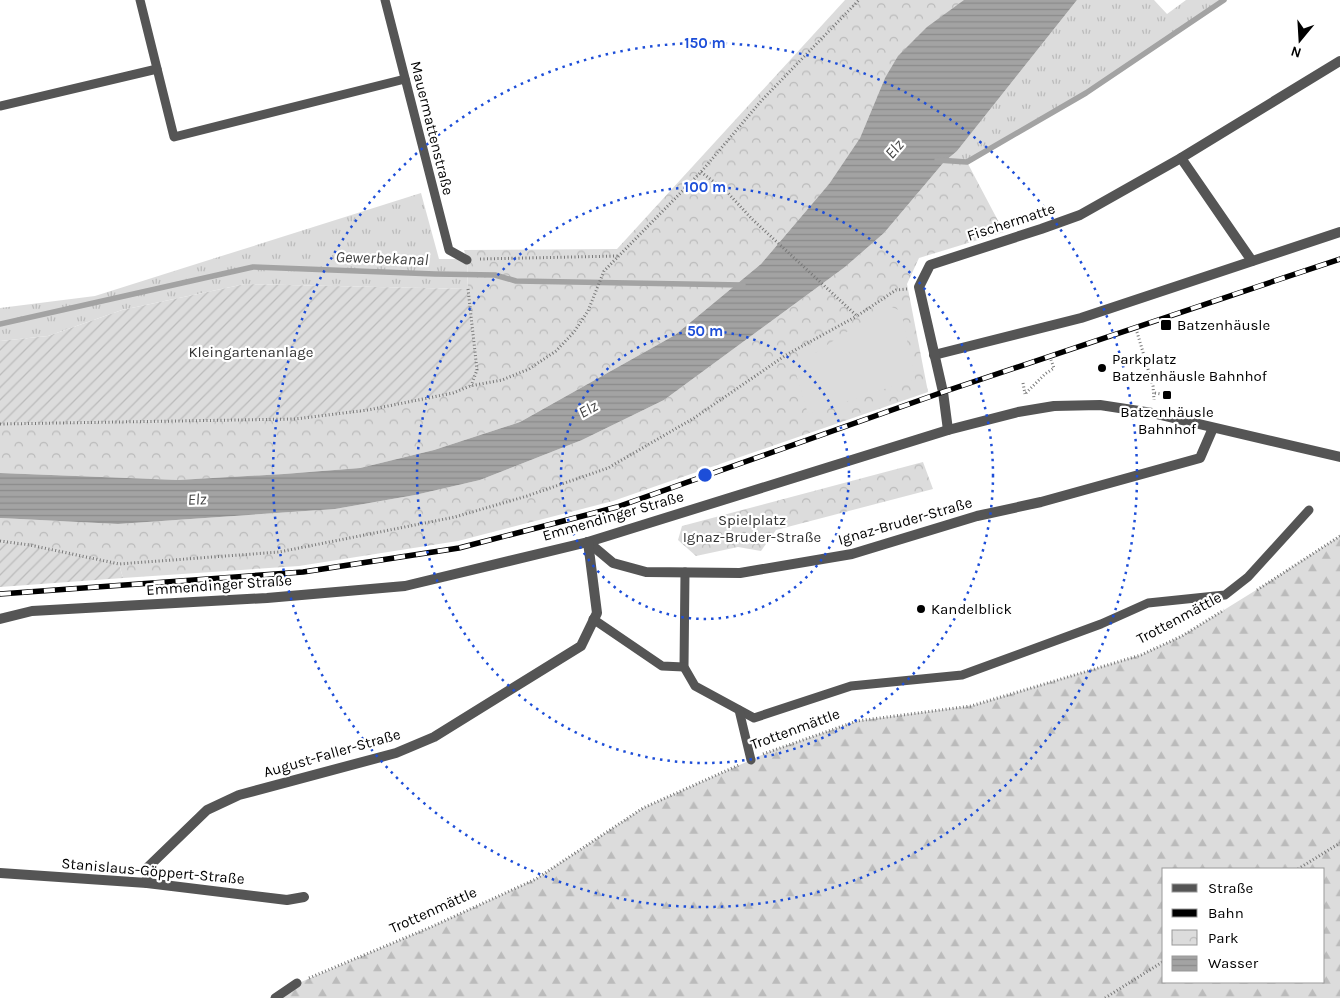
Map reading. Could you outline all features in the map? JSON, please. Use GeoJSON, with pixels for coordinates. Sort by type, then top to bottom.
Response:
{"type":"FeatureCollection","features":[{"type":"Feature","properties":{"kind":"street","name":"Fischermatte"},"geometry":{"type":"LineString","coordinates":[[919,288],[930,265],[1080,215],[1181,158],[1340,61]]}},
{"type":"Feature","properties":{"kind":"street"},"geometry":{"type":"LineString","coordinates":[[1181,158],[1252,261]]}},
{"type":"Feature","properties":{"kind":"street"},"geometry":{"type":"LineString","coordinates":[[934,355],[1081,318],[1340,232]]}},
{"type":"Feature","properties":{"kind":"street"},"geometry":{"type":"LineString","coordinates":[[919,288],[943,392],[948,430]]}},
{"type":"Feature","properties":{"kind":"street","name":"Emmendinger Straße"},"geometry":{"type":"LineString","coordinates":[[0,620],[32,611],[267,598],[405,586],[588,542],[948,430],[1027,410],[1072,404],[1100,405],[1152,412],[1340,457]]}},
{"type":"Feature","properties":{"kind":"street","name":"Ignaz-Bruder-Straße"},"geometry":{"type":"LineString","coordinates":[[588,542],[613,563],[646,572],[740,573],[852,554],[978,516],[1041,502],[1200,458],[1213,428]]}},
{"type":"Feature","properties":{"kind":"street","name":"August-Faller-Straße"},"geometry":{"type":"LineString","coordinates":[[147,883],[148,867],[207,810],[239,795],[396,753],[434,737],[581,646],[597,613],[588,542]]}},
{"type":"Feature","properties":{"kind":"street","name":"Stanislaus-Göppert-Straße"},"geometry":{"type":"LineString","coordinates":[[0,873],[147,883],[287,900],[304,898]]}},
{"type":"Feature","properties":{"kind":"lane"},"geometry":{"type":"LineString","coordinates":[[140,0],[174,137],[405,79]]}},
{"type":"Feature","properties":{"kind":"lane","name":"Mauermattenstraße"},"geometry":{"type":"LineString","coordinates":[[385,0],[449,250],[464,258]]}},
{"type":"Feature","properties":{"kind":"lane"},"geometry":{"type":"LineString","coordinates":[[0,106],[157,69]]}},
{"type":"Feature","properties":{"kind":"lane"},"geometry":{"type":"LineString","coordinates":[[685,572],[684,667],[695,686],[754,718],[851,686],[962,675],[1101,624],[1148,603],[1225,596],[1248,577],[1309,510]]}},
{"type":"Feature","properties":{"kind":"lane"},"geometry":{"type":"LineString","coordinates":[[593,619],[662,666],[684,667]]}},
{"type":"Feature","properties":{"kind":"lane"},"geometry":{"type":"LineString","coordinates":[[739,710],[751,760]]}},
{"type":"Feature","properties":{"kind":"lane"},"geometry":{"type":"LineString","coordinates":[[275,998],[298,983]]}},
{"type":"Feature","properties":{"kind":"path"},"geometry":{"type":"LineString","coordinates":[[0,424],[295,419],[368,410],[453,393],[470,386],[502,380],[529,369],[556,352],[574,332],[596,292],[604,271],[701,172],[762,100],[859,0]]}},
{"type":"Feature","properties":{"kind":"path"},"geometry":{"type":"LineString","coordinates":[[701,172],[727,192],[752,219],[857,316]]}},
{"type":"Feature","properties":{"kind":"path"},"geometry":{"type":"LineString","coordinates":[[464,258],[618,256]]}},
{"type":"Feature","properties":{"kind":"path"},"geometry":{"type":"LineString","coordinates":[[0,541],[30,545],[119,564],[279,552],[455,517],[527,496],[608,468],[694,418],[786,355],[857,316],[896,290],[919,288]]}},
{"type":"Feature","properties":{"kind":"path"},"geometry":{"type":"LineString","coordinates":[[468,289],[476,370],[470,386]]}},
{"type":"Feature","properties":{"kind":"path"},"geometry":{"type":"LineString","coordinates":[[1136,332],[1154,386]]}},
{"type":"Feature","properties":{"kind":"path"},"geometry":{"type":"LineString","coordinates":[[1144,358],[1150,357]]}},
{"type":"Feature","properties":{"kind":"path"},"geometry":{"type":"LineString","coordinates":[[1026,394],[1045,374],[1054,368],[1051,360]]}},
{"type":"Feature","properties":{"kind":"path"},"geometry":{"type":"LineString","coordinates":[[1155,393],[1167,395]]}},
{"type":"Feature","properties":{"kind":"path"},"geometry":{"type":"LineString","coordinates":[[1253,592],[1340,536]]}},
{"type":"Feature","properties":{"kind":"path","name":"Trottenmättle"},"geometry":{"type":"LineString","coordinates":[[298,983],[431,927],[536,879],[643,808],[771,751],[857,721],[971,706],[1141,655],[1182,636],[1229,607]]}},
{"type":"Feature","properties":{"kind":"path"},"geometry":{"type":"LineString","coordinates":[[1300,868],[1340,843]]}},
{"type":"Feature","properties":{"kind":"path"},"geometry":{"type":"LineString","coordinates":[[1105,998],[1162,962]]}},
{"type":"Feature","properties":{"kind":"green space"},"geometry":{"type":"Polygon","coordinates":[[[845,0],[968,0],[885,78],[860,138],[829,184],[761,264],[675,335],[520,422],[434,450],[360,468],[178,480],[0,473],[0,424],[295,419],[368,410],[453,393],[470,386],[477,370],[468,289],[467,260],[464,250],[617,249],[845,0]]]}},
{"type":"Feature","properties":{"kind":"green space"},"geometry":{"type":"Polygon","coordinates":[[[1077,0],[1154,0],[1167,14],[1186,0],[1224,0],[1086,93],[967,162],[944,162],[957,151],[1077,0]]]}},
{"type":"Feature","properties":{"kind":"green space"},"geometry":{"type":"Polygon","coordinates":[[[944,162],[967,162],[1004,232],[919,258],[907,284],[928,392],[613,501],[458,541],[299,566],[123,578],[119,564],[30,545],[0,541],[0,518],[118,524],[335,509],[415,495],[480,480],[582,440],[664,400],[845,267],[884,233],[944,162]]]}},
{"type":"Feature","properties":{"kind":"green space"},"geometry":{"type":"Polygon","coordinates":[[[421,193],[439,259],[458,259],[467,263],[468,289],[245,284],[122,310],[48,336],[0,341],[0,308],[95,296],[421,193]]]}},
{"type":"Feature","properties":{"kind":"green space","name":"Kleingartenanlage"},"geometry":{"type":"Polygon","coordinates":[[[245,284],[468,289],[477,370],[470,386],[453,393],[368,410],[295,419],[0,424],[0,341],[48,336],[122,310],[245,284]]]}},
{"type":"Feature","properties":{"kind":"green space"},"geometry":{"type":"Polygon","coordinates":[[[887,305],[901,311],[915,379],[808,414],[794,367],[887,305]]]}},
{"type":"Feature","properties":{"kind":"green space","name":"Spielplatz Ignaz-Bruder-Straße"},"geometry":{"type":"Polygon","coordinates":[[[923,462],[933,489],[776,530],[761,551],[738,547],[696,556],[678,540],[682,526],[923,462]]]}},
{"type":"Feature","properties":{"kind":"green space"},"geometry":{"type":"Polygon","coordinates":[[[1340,536],[1340,998],[275,998],[294,985],[431,927],[536,879],[643,808],[771,751],[857,721],[971,706],[1141,655],[1182,636],[1340,536]]]}},
{"type":"Feature","properties":{"kind":"green space"},"geometry":{"type":"Polygon","coordinates":[[[0,541],[30,545],[119,564],[123,578],[0,587],[0,541]]]}},
{"type":"Feature","properties":{"kind":"water","name":"Elz"},"geometry":{"type":"Polygon","coordinates":[[[964,0],[1077,0],[957,151],[944,162],[884,233],[845,267],[664,400],[582,440],[480,480],[415,495],[335,509],[118,524],[0,518],[0,473],[178,480],[360,468],[434,450],[520,422],[675,335],[761,264],[829,184],[860,138],[885,78],[898,56],[927,27],[964,0]]]}},
{"type":"Feature","properties":{"kind":"waterway"},"geometry":{"type":"LineString","coordinates":[[937,160],[967,162],[1086,93],[1224,0]]}},
{"type":"Feature","properties":{"kind":"waterway","name":"Gewerbekanal"},"geometry":{"type":"LineString","coordinates":[[0,324],[253,267],[495,275],[516,281],[743,285]]}},
{"type":"Feature","properties":{"kind":"railway"},"geometry":{"type":"LineString","coordinates":[[0,594],[303,572],[459,548],[617,507],[943,392],[1340,259]]}},
{"type":"Feature","properties":{"kind":"place","name":"Batzenhäusle"},"geometry":{"type":"Point","coordinates":[1166,325]}},
{"type":"Feature","properties":{"kind":"place","name":"Parkplatz Batzenhäusle Bahnhof"},"geometry":{"type":"Point","coordinates":[1102,368]}},
{"type":"Feature","properties":{"kind":"place","name":"Batzenhäusle Bahnhof"},"geometry":{"type":"Point","coordinates":[1167,395]}},
{"type":"Feature","properties":{"kind":"place","name":"Kandelblick"},"geometry":{"type":"Point","coordinates":[921,609]}}]}
